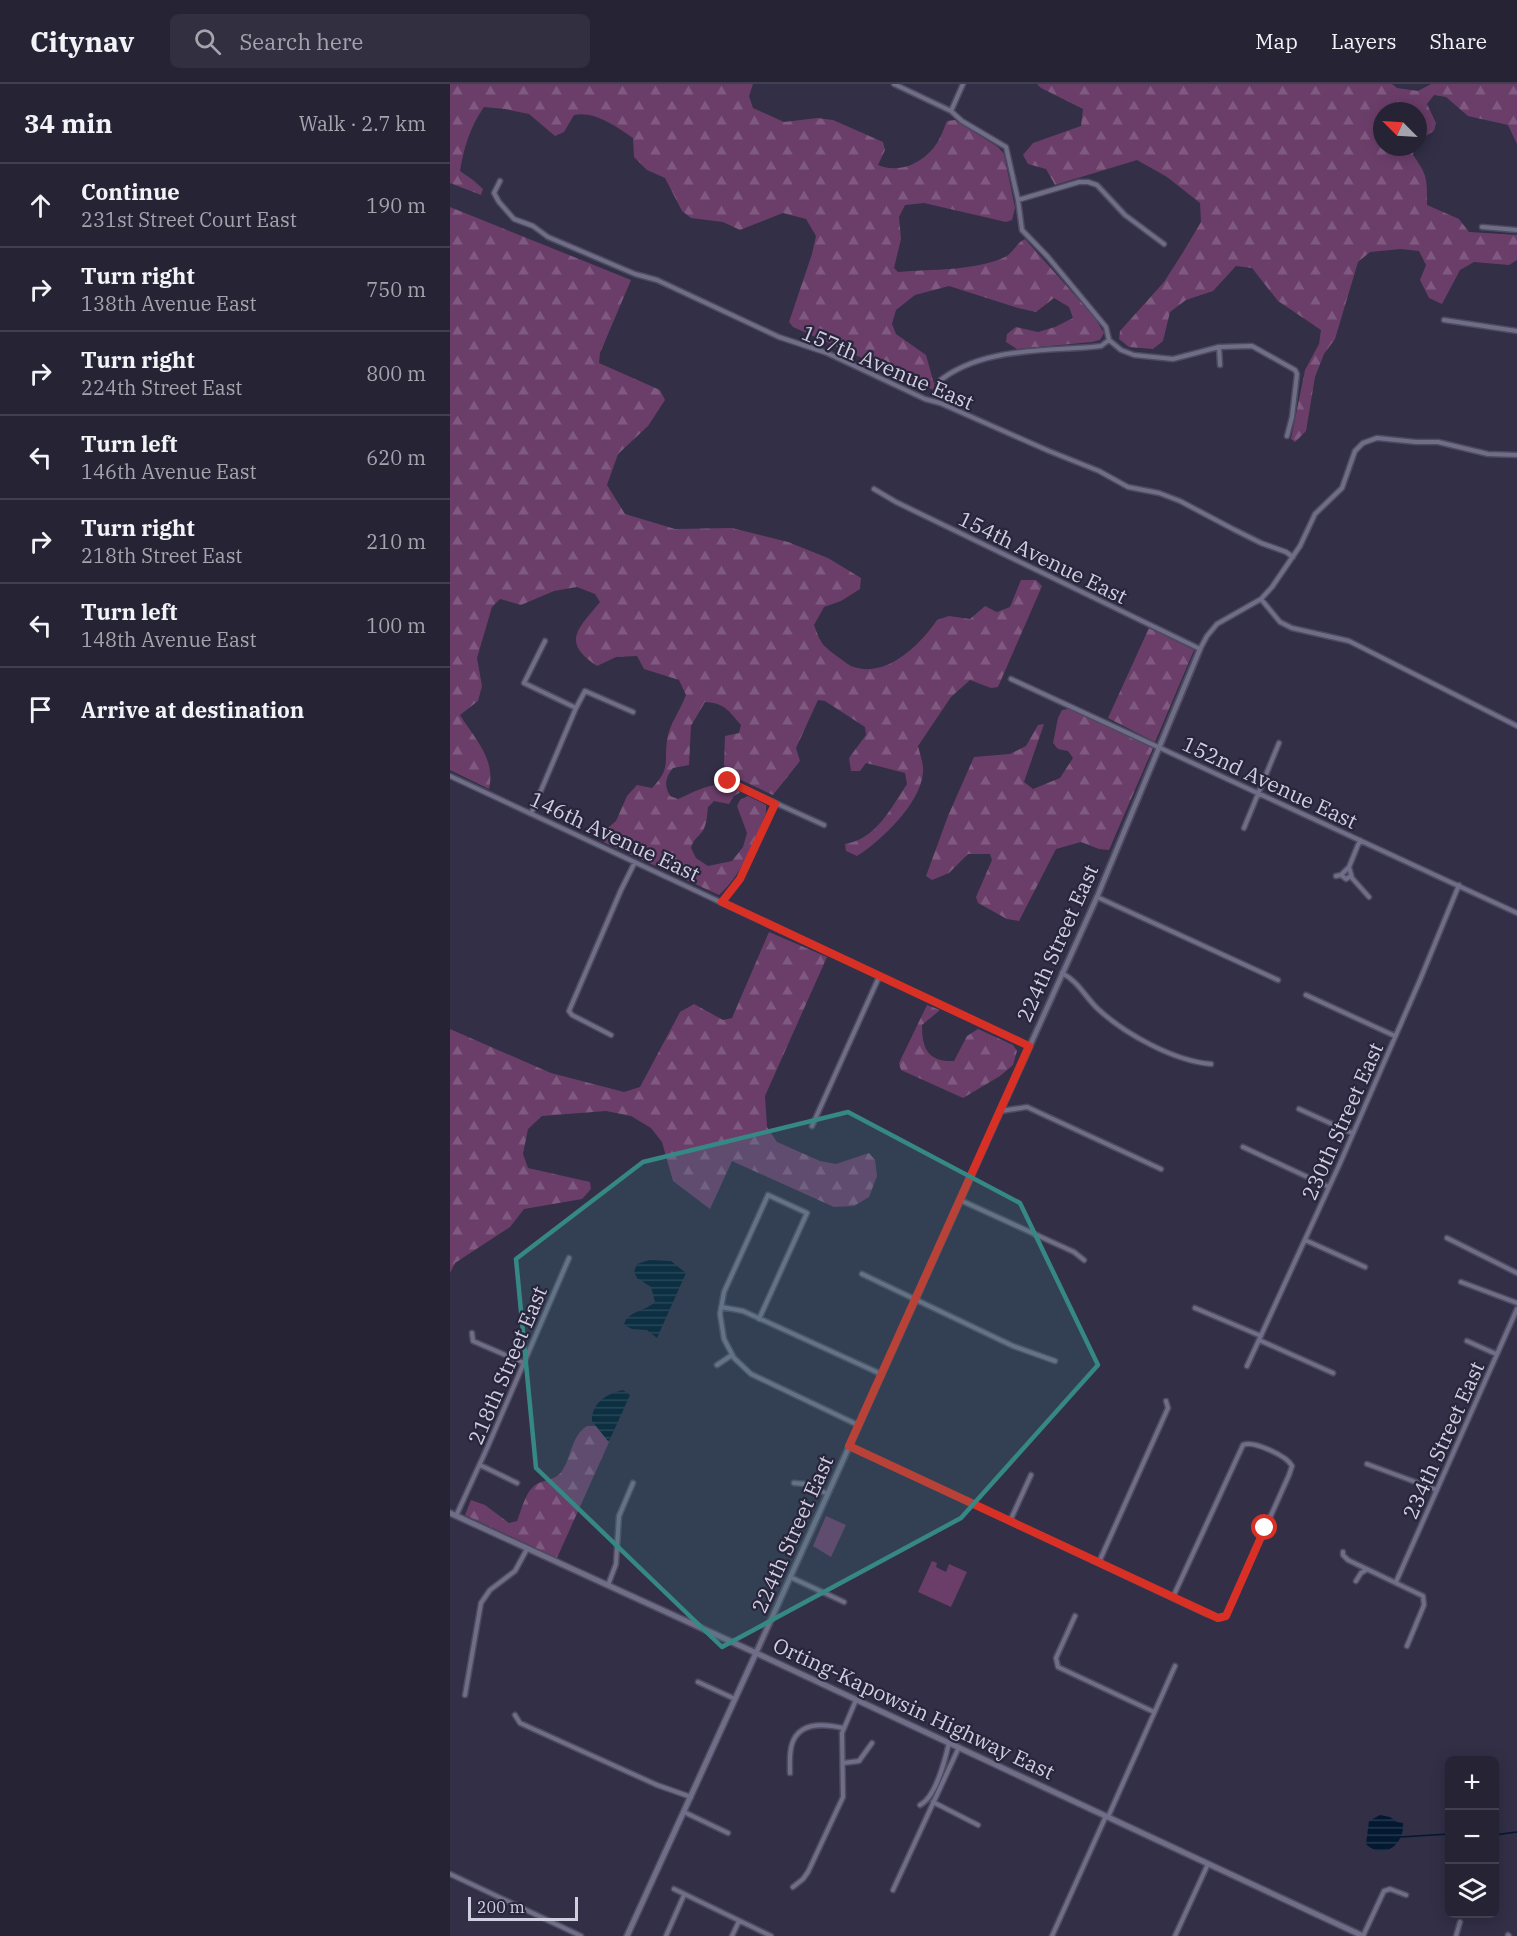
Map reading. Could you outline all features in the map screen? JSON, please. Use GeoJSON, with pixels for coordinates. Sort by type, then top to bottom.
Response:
{"type":"FeatureCollection","features":[{"type":"Feature","properties":{"kind":"main road","name":"Orting-Kapowsin Highway East"},"geometry":{"type":"LineString","coordinates":[[453,1515],[856,1699],[1363,1936]]}},
{"type":"Feature","properties":{"kind":"main road","name":"224th Street East"},"geometry":{"type":"LineString","coordinates":[[627,1936],[756,1653]]}},
{"type":"Feature","properties":{"kind":"street"},"geometry":{"type":"LineString","coordinates":[[894,84],[951,111],[955,116],[1006,147],[1024,233],[1048,257],[1106,327],[1109,340],[1121,350],[1134,355],[1173,359],[1219,347],[1241,345],[1255,347],[1297,372],[1292,417],[1287,436]]}},
{"type":"Feature","properties":{"kind":"street"},"geometry":{"type":"LineString","coordinates":[[951,111],[963,84]]}},
{"type":"Feature","properties":{"kind":"street","name":"157th Avenue East"},"geometry":{"type":"LineString","coordinates":[[500,181],[494,193],[499,202],[514,219],[533,226],[548,237],[635,274],[657,280],[790,342],[827,353],[925,399],[950,407],[1099,471],[1128,488],[1159,493],[1180,501],[1233,530],[1293,557]]}},
{"type":"Feature","properties":{"kind":"street"},"geometry":{"type":"LineString","coordinates":[[1018,200],[1079,182],[1088,182],[1100,188],[1125,215],[1164,244]]}},
{"type":"Feature","properties":{"kind":"street"},"geometry":{"type":"LineString","coordinates":[[1482,227],[1517,230]]}},
{"type":"Feature","properties":{"kind":"street"},"geometry":{"type":"LineString","coordinates":[[1444,320],[1517,331]]}},
{"type":"Feature","properties":{"kind":"street"},"geometry":{"type":"LineString","coordinates":[[938,382],[959,368],[978,360],[1008,354],[1101,346],[1109,340]]}},
{"type":"Feature","properties":{"kind":"street"},"geometry":{"type":"LineString","coordinates":[[1219,347],[1220,364]]}},
{"type":"Feature","properties":{"kind":"street"},"geometry":{"type":"LineString","coordinates":[[1200,649],[1217,624],[1261,599],[1272,587],[1293,557],[1315,514],[1342,488],[1355,451],[1367,440],[1377,438],[1408,442],[1444,442],[1488,454],[1517,455]]}},
{"type":"Feature","properties":{"kind":"street","name":"154th Avenue East"},"geometry":{"type":"LineString","coordinates":[[874,489],[896,502],[1200,649]]}},
{"type":"Feature","properties":{"kind":"street"},"geometry":{"type":"LineString","coordinates":[[1261,599],[1280,622],[1292,628],[1349,641],[1517,726]]}},
{"type":"Feature","properties":{"kind":"street"},"geometry":{"type":"LineString","coordinates":[[546,641],[524,684],[576,708]]}},
{"type":"Feature","properties":{"kind":"street","name":"224th Street East"},"geometry":{"type":"LineString","coordinates":[[756,1653],[1097,897],[1200,649]]}},
{"type":"Feature","properties":{"kind":"street","name":"152nd Avenue East"},"geometry":{"type":"LineString","coordinates":[[1011,679],[1517,913]]}},
{"type":"Feature","properties":{"kind":"street"},"geometry":{"type":"LineString","coordinates":[[531,814],[583,694],[587,691],[633,712]]}},
{"type":"Feature","properties":{"kind":"street"},"geometry":{"type":"LineString","coordinates":[[1244,828],[1279,743]]}},
{"type":"Feature","properties":{"kind":"street","name":"146th Avenue East"},"geometry":{"type":"LineString","coordinates":[[450,776],[1029,1046]]}},
{"type":"Feature","properties":{"kind":"street"},"geometry":{"type":"LineString","coordinates":[[728,781],[824,825]]}},
{"type":"Feature","properties":{"kind":"street"},"geometry":{"type":"LineString","coordinates":[[722,902],[740,879],[775,804]]}},
{"type":"Feature","properties":{"kind":"street"},"geometry":{"type":"LineString","coordinates":[[1351,876],[1346,879],[1339,876],[1349,867],[1360,840]]}},
{"type":"Feature","properties":{"kind":"street"},"geometry":{"type":"LineString","coordinates":[[611,1035],[570,1014],[569,1011],[635,862]]}},
{"type":"Feature","properties":{"kind":"street"},"geometry":{"type":"LineString","coordinates":[[1349,867],[1351,876],[1370,897]]}},
{"type":"Feature","properties":{"kind":"street","name":"230th Street East"},"geometry":{"type":"LineString","coordinates":[[1247,1366],[1329,1186],[1459,885]]}},
{"type":"Feature","properties":{"kind":"street"},"geometry":{"type":"LineString","coordinates":[[1097,897],[1278,980]]}},
{"type":"Feature","properties":{"kind":"street"},"geometry":{"type":"LineString","coordinates":[[1062,973],[1077,983],[1094,1005],[1124,1031],[1188,1060],[1211,1064]]}},
{"type":"Feature","properties":{"kind":"street"},"geometry":{"type":"LineString","coordinates":[[812,1126],[879,976]]}},
{"type":"Feature","properties":{"kind":"street"},"geometry":{"type":"LineString","coordinates":[[1306,994],[1395,1036]]}},
{"type":"Feature","properties":{"kind":"street"},"geometry":{"type":"LineString","coordinates":[[1000,1111],[1027,1107],[1161,1169]]}},
{"type":"Feature","properties":{"kind":"street"},"geometry":{"type":"LineString","coordinates":[[1299,1109],[1352,1133]]}},
{"type":"Feature","properties":{"kind":"street"},"geometry":{"type":"LineString","coordinates":[[1243,1147],[1329,1186]]}},
{"type":"Feature","properties":{"kind":"street"},"geometry":{"type":"LineString","coordinates":[[759,1319],[807,1213],[768,1195],[727,1286],[721,1307],[722,1331],[732,1355],[745,1370],[858,1425]]}},
{"type":"Feature","properties":{"kind":"street"},"geometry":{"type":"LineString","coordinates":[[960,1200],[1074,1252],[1084,1260]]}},
{"type":"Feature","properties":{"kind":"street"},"geometry":{"type":"LineString","coordinates":[[1447,1238],[1517,1273]]}},
{"type":"Feature","properties":{"kind":"street"},"geometry":{"type":"LineString","coordinates":[[1305,1240],[1365,1267]]}},
{"type":"Feature","properties":{"kind":"street","name":"218th Street East"},"geometry":{"type":"LineString","coordinates":[[453,1515],[480,1465],[569,1258]]}},
{"type":"Feature","properties":{"kind":"street"},"geometry":{"type":"LineString","coordinates":[[862,1275],[1013,1346],[1055,1361]]}},
{"type":"Feature","properties":{"kind":"street"},"geometry":{"type":"LineString","coordinates":[[1461,1282],[1517,1304]]}},
{"type":"Feature","properties":{"kind":"street"},"geometry":{"type":"LineString","coordinates":[[721,1307],[735,1309],[759,1319],[881,1374]]}},
{"type":"Feature","properties":{"kind":"street"},"geometry":{"type":"LineString","coordinates":[[1194,1308],[1333,1373]]}},
{"type":"Feature","properties":{"kind":"street","name":"234th Street East"},"geometry":{"type":"LineString","coordinates":[[1396,1582],[1517,1309]]}},
{"type":"Feature","properties":{"kind":"street"},"geometry":{"type":"LineString","coordinates":[[472,1333],[473,1341],[524,1363]]}},
{"type":"Feature","properties":{"kind":"street"},"geometry":{"type":"LineString","coordinates":[[1467,1341],[1496,1354]]}},
{"type":"Feature","properties":{"kind":"street"},"geometry":{"type":"LineString","coordinates":[[717,1365],[732,1355]]}},
{"type":"Feature","properties":{"kind":"street"},"geometry":{"type":"LineString","coordinates":[[1099,1562],[1168,1408],[1166,1401]]}},
{"type":"Feature","properties":{"kind":"street"},"geometry":{"type":"LineString","coordinates":[[849,1446],[1099,1562],[1173,1598],[1215,1617],[1224,1617],[1243,1580],[1292,1468],[1287,1458],[1251,1443],[1245,1443],[1240,1449],[1173,1598]]}},
{"type":"Feature","properties":{"kind":"street"},"geometry":{"type":"LineString","coordinates":[[1367,1464],[1437,1490]]}},
{"type":"Feature","properties":{"kind":"street"},"geometry":{"type":"LineString","coordinates":[[480,1465],[517,1483]]}},
{"type":"Feature","properties":{"kind":"street"},"geometry":{"type":"LineString","coordinates":[[1010,1521],[1031,1475]]}},
{"type":"Feature","properties":{"kind":"street"},"geometry":{"type":"LineString","coordinates":[[608,1586],[616,1564],[619,1516],[633,1482]]}},
{"type":"Feature","properties":{"kind":"street"},"geometry":{"type":"LineString","coordinates":[[794,1483],[805,1484],[828,1494]]}},
{"type":"Feature","properties":{"kind":"street"},"geometry":{"type":"LineString","coordinates":[[465,1695],[481,1603],[490,1590],[515,1571],[527,1549]]}},
{"type":"Feature","properties":{"kind":"street"},"geometry":{"type":"LineString","coordinates":[[1343,1552],[1343,1556],[1348,1560],[1424,1598],[1424,1605],[1407,1646]]}},
{"type":"Feature","properties":{"kind":"street"},"geometry":{"type":"LineString","coordinates":[[1356,1581],[1361,1573],[1367,1570]]}},
{"type":"Feature","properties":{"kind":"street"},"geometry":{"type":"LineString","coordinates":[[790,1577],[844,1602]]}},
{"type":"Feature","properties":{"kind":"street"},"geometry":{"type":"LineString","coordinates":[[1075,1616],[1056,1658],[1060,1669],[1154,1712]]}},
{"type":"Feature","properties":{"kind":"street"},"geometry":{"type":"LineString","coordinates":[[1052,1936],[1175,1666]]}},
{"type":"Feature","properties":{"kind":"street"},"geometry":{"type":"LineString","coordinates":[[698,1682],[735,1699]]}},
{"type":"Feature","properties":{"kind":"street"},"geometry":{"type":"LineString","coordinates":[[793,1887],[808,1872],[843,1797],[843,1728],[856,1699]]}},
{"type":"Feature","properties":{"kind":"street"},"geometry":{"type":"LineString","coordinates":[[515,1715],[520,1723],[657,1785],[691,1797]]}},
{"type":"Feature","properties":{"kind":"street"},"geometry":{"type":"LineString","coordinates":[[790,1773],[791,1747],[796,1735],[819,1724],[843,1728]]}},
{"type":"Feature","properties":{"kind":"street"},"geometry":{"type":"LineString","coordinates":[[843,1763],[859,1761],[872,1743]]}},
{"type":"Feature","properties":{"kind":"street"},"geometry":{"type":"LineString","coordinates":[[920,1805],[934,1787],[944,1765],[950,1743]]}},
{"type":"Feature","properties":{"kind":"street"},"geometry":{"type":"LineString","coordinates":[[893,1890],[959,1747]]}},
{"type":"Feature","properties":{"kind":"street"},"geometry":{"type":"LineString","coordinates":[[933,1802],[978,1825]]}},
{"type":"Feature","properties":{"kind":"street"},"geometry":{"type":"LineString","coordinates":[[684,1812],[728,1833]]}},
{"type":"Feature","properties":{"kind":"street"},"geometry":{"type":"LineString","coordinates":[[1175,1936],[1208,1864]]}},
{"type":"Feature","properties":{"kind":"street"},"geometry":{"type":"LineString","coordinates":[[450,1874],[581,1936]]}},
{"type":"Feature","properties":{"kind":"street"},"geometry":{"type":"LineString","coordinates":[[1363,1936],[1384,1892],[1390,1889],[1406,1895]]}},
{"type":"Feature","properties":{"kind":"street"},"geometry":{"type":"LineString","coordinates":[[674,1890],[771,1936]]}},
{"type":"Feature","properties":{"kind":"street"},"geometry":{"type":"LineString","coordinates":[[666,1936],[684,1895]]}},
{"type":"Feature","properties":{"kind":"street"},"geometry":{"type":"LineString","coordinates":[[732,1936],[739,1920]]}},
{"type":"Feature","properties":{"kind":"street"},"geometry":{"type":"LineString","coordinates":[[1456,1936],[1460,1922]]}},
{"type":"Feature","properties":{"kind":"highlighted area"},"geometry":{"type":"Polygon","coordinates":[[[848,1112],[1020,1203],[1098,1365],[961,1518],[722,1647],[536,1468],[516,1259],[643,1162],[848,1112]]]}},
{"type":"Feature","properties":{"kind":"green space"},"geometry":{"type":"Polygon","coordinates":[[[450,84],[753,84],[749,96],[753,108],[784,122],[817,118],[833,120],[883,142],[885,150],[878,165],[895,168],[911,165],[925,156],[937,143],[947,121],[955,120],[998,147],[1004,154],[1015,208],[1012,220],[1006,222],[924,203],[905,205],[899,217],[901,239],[894,268],[898,272],[981,265],[1005,257],[1025,239],[1095,318],[1104,333],[1100,340],[1092,342],[1017,349],[1006,342],[1007,334],[1016,327],[1038,332],[1055,327],[1073,318],[1069,307],[1054,298],[1036,312],[949,286],[915,295],[896,310],[892,324],[896,334],[926,355],[936,391],[793,327],[789,322],[816,236],[806,219],[783,213],[740,230],[723,222],[691,218],[682,211],[665,178],[647,170],[634,157],[633,138],[598,118],[582,114],[574,115],[564,132],[555,136],[529,114],[484,107],[468,138],[460,171],[483,189],[481,195],[450,183],[450,84]]]}},
{"type":"Feature","properties":{"kind":"green space"},"geometry":{"type":"Polygon","coordinates":[[[1037,84],[1392,84],[1397,88],[1418,91],[1431,84],[1517,84],[1517,144],[1508,125],[1468,116],[1446,97],[1434,95],[1427,104],[1427,102],[1373,102],[1373,156],[1414,156],[1426,178],[1427,205],[1459,219],[1469,232],[1517,235],[1517,260],[1509,265],[1474,262],[1460,270],[1442,304],[1429,298],[1420,280],[1426,265],[1419,251],[1401,249],[1370,252],[1358,262],[1335,339],[1324,354],[1315,377],[1306,431],[1295,442],[1291,439],[1305,370],[1319,344],[1321,330],[1278,301],[1252,268],[1236,266],[1213,291],[1186,300],[1170,312],[1163,341],[1153,349],[1129,347],[1119,339],[1120,331],[1164,282],[1182,254],[1201,222],[1200,203],[1167,177],[1137,160],[1055,185],[1046,169],[1028,164],[1023,155],[1033,143],[1081,126],[1083,109],[1037,84]]]}},
{"type":"Feature","properties":{"kind":"green space"},"geometry":{"type":"Polygon","coordinates":[[[1427,104],[1436,123],[1434,131],[1427,135],[1427,104]]]}},
{"type":"Feature","properties":{"kind":"green space"},"geometry":{"type":"Polygon","coordinates":[[[450,207],[631,280],[600,353],[599,363],[660,390],[665,400],[648,426],[618,454],[607,485],[625,514],[675,529],[732,528],[788,542],[828,558],[861,578],[860,589],[841,601],[824,607],[814,625],[818,636],[828,650],[848,664],[866,669],[879,668],[902,657],[922,639],[937,620],[949,616],[970,619],[985,606],[997,612],[1010,607],[1021,580],[1036,580],[1042,586],[998,687],[991,688],[970,680],[951,697],[918,746],[923,773],[915,797],[888,831],[857,856],[846,851],[845,844],[866,836],[882,821],[907,784],[905,773],[866,763],[860,771],[851,771],[849,758],[866,735],[865,727],[825,701],[818,700],[796,748],[800,761],[773,795],[730,775],[724,765],[725,736],[739,733],[741,725],[726,709],[717,704],[705,702],[691,726],[689,765],[673,768],[670,772],[666,785],[670,796],[678,799],[717,785],[733,787],[741,792],[734,796],[729,804],[714,801],[708,807],[705,826],[691,848],[696,858],[708,866],[732,861],[743,847],[747,833],[737,806],[740,800],[748,796],[766,805],[766,813],[747,857],[735,877],[719,895],[601,841],[601,834],[616,821],[627,796],[637,785],[652,788],[662,775],[666,765],[668,734],[686,695],[679,680],[644,669],[637,656],[616,657],[597,666],[586,657],[579,650],[576,642],[577,635],[580,627],[600,602],[595,594],[577,587],[554,591],[521,605],[500,599],[492,607],[477,658],[482,686],[478,701],[460,715],[487,759],[490,768],[489,789],[450,770],[450,207]]]}},
{"type":"Feature","properties":{"kind":"green space"},"geometry":{"type":"Polygon","coordinates":[[[1149,628],[1194,650],[1155,742],[1108,718],[1149,628]]]}},
{"type":"Feature","properties":{"kind":"green space"},"geometry":{"type":"Polygon","coordinates":[[[1070,709],[1153,748],[1109,850],[1081,842],[1056,849],[1019,921],[1007,919],[978,903],[976,897],[992,860],[990,854],[968,854],[949,873],[932,880],[926,876],[948,816],[974,757],[1010,754],[1026,746],[1038,725],[1044,724],[1024,782],[1033,789],[1060,778],[1073,758],[1068,751],[1058,749],[1053,743],[1062,710],[1070,709]]]}},
{"type":"Feature","properties":{"kind":"green space"},"geometry":{"type":"Polygon","coordinates":[[[769,932],[827,957],[765,1096],[767,1127],[777,1142],[820,1161],[836,1164],[869,1153],[875,1160],[877,1176],[869,1197],[854,1206],[834,1207],[732,1161],[710,1209],[673,1181],[662,1142],[651,1128],[631,1116],[606,1111],[542,1116],[528,1129],[523,1154],[528,1168],[590,1182],[591,1189],[582,1199],[524,1209],[510,1227],[455,1263],[450,1273],[450,1029],[551,1073],[624,1092],[640,1087],[680,1012],[694,1004],[723,1020],[732,1018],[769,932]]]}},
{"type":"Feature","properties":{"kind":"green space"},"geometry":{"type":"Polygon","coordinates":[[[927,1005],[940,1010],[922,1025],[923,1041],[932,1056],[945,1061],[954,1061],[967,1036],[978,1029],[1013,1045],[1017,1051],[1013,1065],[1000,1076],[963,1098],[901,1070],[899,1063],[927,1005]]]}},
{"type":"Feature","properties":{"kind":"green space"},"geometry":{"type":"Polygon","coordinates":[[[587,1426],[596,1426],[609,1442],[557,1558],[465,1515],[471,1500],[485,1505],[509,1523],[517,1521],[530,1490],[536,1484],[559,1475],[578,1435],[587,1426]]]}},
{"type":"Feature","properties":{"kind":"green space"},"geometry":{"type":"Polygon","coordinates":[[[826,1516],[846,1525],[831,1557],[813,1546],[826,1516]]]}},
{"type":"Feature","properties":{"kind":"green space"},"geometry":{"type":"Polygon","coordinates":[[[932,1561],[937,1563],[936,1567],[946,1572],[949,1564],[967,1572],[951,1607],[918,1592],[932,1561]]]}},
{"type":"Feature","properties":{"kind":"water"},"geometry":{"type":"Polygon","coordinates":[[[649,1260],[671,1261],[686,1273],[657,1338],[647,1330],[632,1329],[624,1325],[633,1314],[655,1302],[651,1287],[637,1278],[634,1272],[637,1264],[649,1260]]]}},
{"type":"Feature","properties":{"kind":"water"},"geometry":{"type":"Polygon","coordinates":[[[623,1390],[630,1395],[608,1441],[592,1421],[592,1415],[601,1400],[623,1390]]]}},
{"type":"Feature","properties":{"kind":"water"},"geometry":{"type":"Polygon","coordinates":[[[1380,1815],[1403,1823],[1403,1831],[1392,1848],[1379,1851],[1366,1844],[1369,1821],[1380,1815]]]}},
{"type":"Feature","properties":{"kind":"waterway"},"geometry":{"type":"LineString","coordinates":[[1499,1834],[1517,1832]]}},
{"type":"Feature","properties":{"kind":"waterway"},"geometry":{"type":"LineString","coordinates":[[1400,1837],[1445,1834]]}},
{"type":"Feature","properties":{"kind":"route"},"geometry":{"type":"LineString","coordinates":[[728,781],[775,804],[740,879],[722,902],[1029,1046],[849,1446],[1218,1618],[1226,1616],[1265,1528]]}}]}
